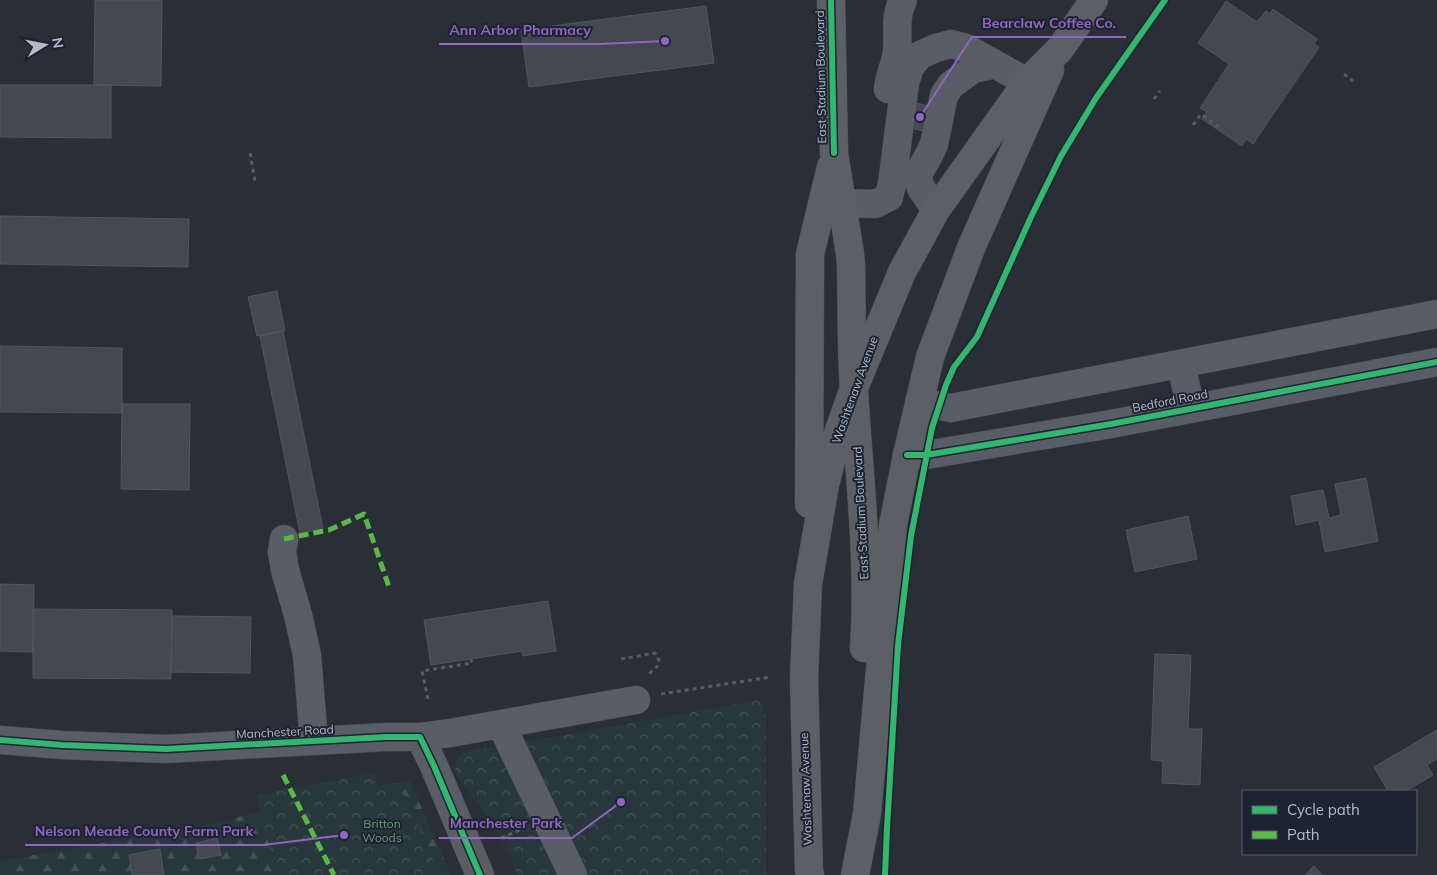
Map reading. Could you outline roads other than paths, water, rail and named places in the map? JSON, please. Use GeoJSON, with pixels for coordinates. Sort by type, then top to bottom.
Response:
{"type":"FeatureCollection","features":[{"type":"Feature","properties":{"kind":"main road","name":"East Stadium Boulevard"},"geometry":{"type":"LineString","coordinates":[[831,0],[834,153],[850,254],[854,388],[864,533],[866,617],[859,719],[867,814]]}},
{"type":"Feature","properties":{"kind":"main road","name":"Washtenaw Avenue"},"geometry":{"type":"LineString","coordinates":[[810,875],[804,689],[808,584],[825,485],[837,436],[854,388],[902,272],[936,210],[1027,82],[1060,49],[1094,0]]}},
{"type":"Feature","properties":{"kind":"main road","name":"Washtenaw Avenue"},"geometry":{"type":"LineString","coordinates":[[855,875],[867,814],[893,525],[906,455],[930,356],[971,248],[1060,49]]}},
{"type":"Feature","properties":{"kind":"main road","name":"East Stadium Boulevard"},"geometry":{"type":"LineString","coordinates":[[808,584],[810,254],[834,153]]}},
{"type":"Feature","properties":{"kind":"street"},"geometry":{"type":"LineString","coordinates":[[903,0],[897,17],[896,57],[904,94]]}},
{"type":"Feature","properties":{"kind":"street"},"geometry":{"type":"LineString","coordinates":[[842,203],[875,204],[889,197],[905,83],[910,67],[920,55],[951,44],[966,48],[1027,82]]}},
{"type":"Feature","properties":{"kind":"street"},"geometry":{"type":"LineString","coordinates":[[892,184],[884,129],[884,116],[888,82],[896,57]]}},
{"type":"Feature","properties":{"kind":"street"},"geometry":{"type":"LineString","coordinates":[[936,210],[921,188],[917,176],[934,144],[944,95],[951,85],[973,69],[994,64]]}},
{"type":"Feature","properties":{"kind":"street"},"geometry":{"type":"LineString","coordinates":[[919,402],[951,408],[1437,314]]}},
{"type":"Feature","properties":{"kind":"street","name":"Bedford Road"},"geometry":{"type":"LineString","coordinates":[[906,455],[926,455],[1111,424],[1437,362]]}},
{"type":"Feature","properties":{"kind":"street"},"geometry":{"type":"LineString","coordinates":[[1181,364],[1191,409]]}},
{"type":"Feature","properties":{"kind":"street"},"geometry":{"type":"LineString","coordinates":[[284,539],[282,552],[285,570],[307,655],[314,741]]}},
{"type":"Feature","properties":{"kind":"street","name":"Manchester Road"},"geometry":{"type":"LineString","coordinates":[[0,740],[62,745],[166,749],[386,737],[420,737],[501,724],[648,690]]}},
{"type":"Feature","properties":{"kind":"street"},"geometry":{"type":"LineString","coordinates":[[501,724],[573,875]]}},
{"type":"Feature","properties":{"kind":"street"},"geometry":{"type":"LineString","coordinates":[[420,737],[480,875]]}},
{"type":"Feature","properties":{"kind":"place","name":"Ann Arbor Pharmacy"},"geometry":{"type":"Point","coordinates":[665,41]}},
{"type":"Feature","properties":{"kind":"place","name":"Bearclaw Coffee Co."},"geometry":{"type":"Point","coordinates":[920,117]}},
{"type":"Feature","properties":{"kind":"place","name":"Manchester Park"},"geometry":{"type":"Point","coordinates":[621,802]}},
{"type":"Feature","properties":{"kind":"place","name":"Nelson Meade County Farm Park"},"geometry":{"type":"Point","coordinates":[344,835]}},
{"type":"Feature","properties":{"kind":"park label","name":"Britton Woods"},"geometry":{"type":"Point","coordinates":[382,831]}}]}
